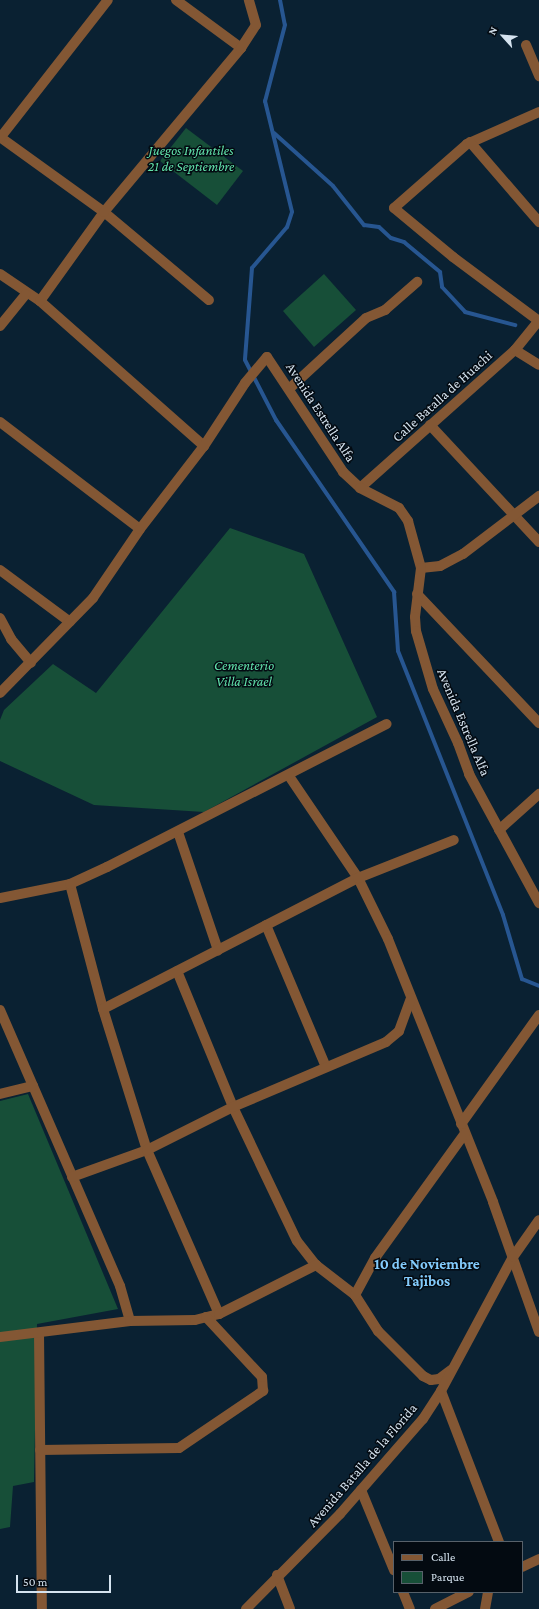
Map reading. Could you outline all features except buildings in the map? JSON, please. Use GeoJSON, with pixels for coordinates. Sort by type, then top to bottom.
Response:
{"type":"FeatureCollection","features":[{"type":"Feature","properties":{"kind":"street"},"geometry":{"type":"LineString","coordinates":[[108,0],[0,137],[104,212],[210,300]]}},
{"type":"Feature","properties":{"kind":"street"},"geometry":{"type":"LineString","coordinates":[[176,0],[241,48]]}},
{"type":"Feature","properties":{"kind":"street"},"geometry":{"type":"LineString","coordinates":[[40,301],[104,212],[241,48],[256,25],[249,0]]}},
{"type":"Feature","properties":{"kind":"street"},"geometry":{"type":"LineString","coordinates":[[526,45],[539,76]]}},
{"type":"Feature","properties":{"kind":"street"},"geometry":{"type":"LineString","coordinates":[[539,112],[470,142],[394,208],[453,257],[539,321]]}},
{"type":"Feature","properties":{"kind":"street"},"geometry":{"type":"LineString","coordinates":[[470,142],[539,222]]}},
{"type":"Feature","properties":{"kind":"street"},"geometry":{"type":"LineString","coordinates":[[0,274],[26,294],[40,301],[204,446],[140,529],[92,598],[31,663],[0,693]]}},
{"type":"Feature","properties":{"kind":"street"},"geometry":{"type":"LineString","coordinates":[[290,388],[366,318],[385,310],[417,282]]}},
{"type":"Feature","properties":{"kind":"street"},"geometry":{"type":"LineString","coordinates":[[0,326],[26,294]]}},
{"type":"Feature","properties":{"kind":"street","name":"Calle Batalla de Huachi"},"geometry":{"type":"LineString","coordinates":[[360,488],[515,350],[539,321]]}},
{"type":"Feature","properties":{"kind":"street"},"geometry":{"type":"LineString","coordinates":[[515,350],[539,365]]}},
{"type":"Feature","properties":{"kind":"street","name":"Avenida Estrella Alfa"},"geometry":{"type":"LineString","coordinates":[[204,446],[247,381],[267,357],[290,388],[343,472],[360,488],[399,508],[412,532],[420,568],[417,594],[416,631],[433,689],[458,743],[469,774],[539,903]]}},
{"type":"Feature","properties":{"kind":"street"},"geometry":{"type":"LineString","coordinates":[[0,422],[140,529]]}},
{"type":"Feature","properties":{"kind":"street"},"geometry":{"type":"LineString","coordinates":[[430,425],[516,514],[539,542]]}},
{"type":"Feature","properties":{"kind":"street"},"geometry":{"type":"LineString","coordinates":[[420,568],[440,566],[463,554],[539,496]]}},
{"type":"Feature","properties":{"kind":"street"},"geometry":{"type":"LineString","coordinates":[[0,570],[70,622]]}},
{"type":"Feature","properties":{"kind":"street"},"geometry":{"type":"LineString","coordinates":[[417,594],[539,723]]}},
{"type":"Feature","properties":{"kind":"street"},"geometry":{"type":"LineString","coordinates":[[0,618],[11,639],[31,663]]}},
{"type":"Feature","properties":{"kind":"street"},"geometry":{"type":"LineString","coordinates":[[0,898],[70,884],[289,776],[387,724]]}},
{"type":"Feature","properties":{"kind":"street"},"geometry":{"type":"LineString","coordinates":[[289,776],[358,878],[407,982],[411,998],[513,1258],[539,1332]]}},
{"type":"Feature","properties":{"kind":"street"},"geometry":{"type":"LineString","coordinates":[[500,830],[539,794]]}},
{"type":"Feature","properties":{"kind":"street"},"geometry":{"type":"LineString","coordinates":[[178,832],[218,950]]}},
{"type":"Feature","properties":{"kind":"street"},"geometry":{"type":"LineString","coordinates":[[103,1009],[358,878],[454,840]]}},
{"type":"Feature","properties":{"kind":"street"},"geometry":{"type":"LineString","coordinates":[[70,884],[103,1009],[147,1150],[220,1314]]}},
{"type":"Feature","properties":{"kind":"street"},"geometry":{"type":"LineString","coordinates":[[266,925],[326,1067]]}},
{"type":"Feature","properties":{"kind":"street"},"geometry":{"type":"LineString","coordinates":[[177,971],[233,1107],[297,1241],[316,1265],[355,1296],[378,1331],[423,1376],[431,1380],[439,1379],[451,1370]]}},
{"type":"Feature","properties":{"kind":"street"},"geometry":{"type":"LineString","coordinates":[[72,1176],[147,1150],[233,1107],[386,1042],[399,1031],[411,998]]}},
{"type":"Feature","properties":{"kind":"street"},"geometry":{"type":"LineString","coordinates":[[0,1010],[120,1286],[130,1321]]}},
{"type":"Feature","properties":{"kind":"street"},"geometry":{"type":"LineString","coordinates":[[355,1296],[376,1258],[538,1016]]}},
{"type":"Feature","properties":{"kind":"street"},"geometry":{"type":"LineString","coordinates":[[0,1094],[34,1086]]}},
{"type":"Feature","properties":{"kind":"street","name":"Avenida Batalla de la Florida"},"geometry":{"type":"LineString","coordinates":[[246,1609],[361,1490],[423,1419],[441,1391],[451,1370],[513,1258],[539,1220]]}},
{"type":"Feature","properties":{"kind":"street"},"geometry":{"type":"LineString","coordinates":[[0,1337],[130,1321],[196,1320],[220,1314],[316,1265]]}},
{"type":"Feature","properties":{"kind":"street"},"geometry":{"type":"LineString","coordinates":[[40,1450],[179,1448],[263,1391],[262,1377],[206,1317]]}},
{"type":"Feature","properties":{"kind":"street"},"geometry":{"type":"LineString","coordinates":[[39,1333],[42,1609]]}},
{"type":"Feature","properties":{"kind":"street"},"geometry":{"type":"LineString","coordinates":[[441,1391],[499,1541]]}},
{"type":"Feature","properties":{"kind":"street"},"geometry":{"type":"LineString","coordinates":[[361,1490],[393,1568]]}},
{"type":"Feature","properties":{"kind":"street"},"geometry":{"type":"LineString","coordinates":[[523,1567],[539,1559]]}},
{"type":"Feature","properties":{"kind":"street"},"geometry":{"type":"LineString","coordinates":[[277,1576],[290,1609]]}},
{"type":"Feature","properties":{"kind":"street"},"geometry":{"type":"LineString","coordinates":[[403,1593],[410,1609]]}},
{"type":"Feature","properties":{"kind":"street"},"geometry":{"type":"LineString","coordinates":[[435,1609],[467,1593]]}},
{"type":"Feature","properties":{"kind":"street"},"geometry":{"type":"LineString","coordinates":[[485,1609],[488,1593]]}},
{"type":"Feature","properties":{"kind":"green space","name":"Juegos Infantiles 21 de Septiembre"},"geometry":{"type":"Polygon","coordinates":[[[186,128],[243,171],[217,205],[160,161],[186,128]]]}},
{"type":"Feature","properties":{"kind":"green space"},"geometry":{"type":"Polygon","coordinates":[[[324,274],[356,310],[314,347],[283,311],[324,274]]]}},
{"type":"Feature","properties":{"kind":"green space","name":"Cementerio Villa Israel"},"geometry":{"type":"Polygon","coordinates":[[[230,528],[304,554],[377,717],[204,812],[94,805],[0,761],[0,720],[4,710],[53,664],[96,693],[230,528]]]}},
{"type":"Feature","properties":{"kind":"green space"},"geometry":{"type":"Polygon","coordinates":[[[28,1094],[118,1309],[37,1324],[34,1482],[13,1486],[10,1527],[0,1529],[0,1101],[28,1094]]]}},
{"type":"Feature","properties":{"kind":"waterway"},"geometry":{"type":"LineString","coordinates":[[280,0],[285,25],[265,101],[292,212],[287,227],[252,268],[245,360],[276,420],[394,592],[398,651],[503,915],[522,979],[539,986]]}},
{"type":"Feature","properties":{"kind":"waterway"},"geometry":{"type":"LineString","coordinates":[[274,133],[333,186],[364,225],[379,227],[391,238],[404,242],[440,272],[442,287],[465,312],[515,325]]}},
{"type":"Feature","properties":{"kind":"district","name":"10 de Noviembre Tajibos"},"geometry":{"type":"Point","coordinates":[427,1272]}}]}
